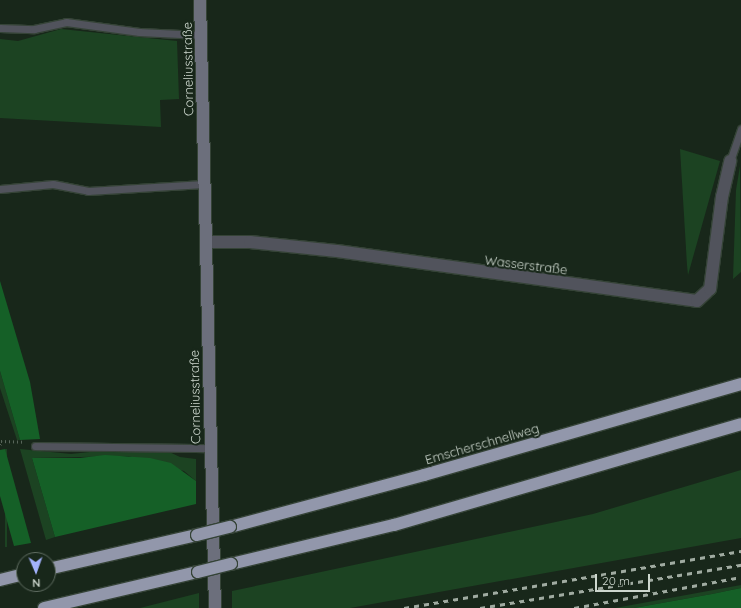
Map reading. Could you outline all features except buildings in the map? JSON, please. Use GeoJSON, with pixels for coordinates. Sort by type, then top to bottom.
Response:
{"type":"FeatureCollection","features":[{"type":"Feature","properties":{"kind":"highway"},"geometry":{"type":"LineString","coordinates":[[663,406],[741,377]]}},
{"type":"Feature","properties":{"kind":"highway","name":"Emscherschnellweg"},"geometry":{"type":"LineString","coordinates":[[56,567],[230,527],[424,475],[741,384]]}},
{"type":"Feature","properties":{"kind":"highway"},"geometry":{"type":"LineString","coordinates":[[47,607],[78,602],[394,525],[741,424]]}},
{"type":"Feature","properties":{"kind":"highway"},"geometry":{"type":"LineString","coordinates":[[0,580],[16,576]]}},
{"type":"Feature","properties":{"kind":"main road","name":"Corneliusstraße"},"geometry":{"type":"LineString","coordinates":[[200,0],[215,608]]}},
{"type":"Feature","properties":{"kind":"street","name":"Wasserstraße"},"geometry":{"type":"LineString","coordinates":[[206,242],[250,242],[337,252],[698,301],[710,289],[722,197],[730,161]]}},
{"type":"Feature","properties":{"kind":"lane"},"geometry":{"type":"LineString","coordinates":[[0,28],[28,30],[66,22],[138,32],[201,35]]}},
{"type":"Feature","properties":{"kind":"lane"},"geometry":{"type":"LineString","coordinates":[[730,161],[741,129]]}},
{"type":"Feature","properties":{"kind":"lane"},"geometry":{"type":"LineString","coordinates":[[0,189],[53,184],[88,191],[204,184]]}},
{"type":"Feature","properties":{"kind":"lane"},"geometry":{"type":"LineString","coordinates":[[35,446],[211,448]]}},
{"type":"Feature","properties":{"kind":"path"},"geometry":{"type":"LineString","coordinates":[[0,445],[1,441],[23,441],[26,448],[35,446]]}},
{"type":"Feature","properties":{"kind":"green space"},"geometry":{"type":"Polygon","coordinates":[[[61,29],[177,41],[179,99],[160,100],[161,127],[0,118],[0,39],[18,41],[61,29]]]}},
{"type":"Feature","properties":{"kind":"green space"},"geometry":{"type":"Polygon","coordinates":[[[680,149],[720,161],[688,275],[687,265],[680,149]]]}},
{"type":"Feature","properties":{"kind":"green space"},"geometry":{"type":"Polygon","coordinates":[[[740,166],[741,272],[733,279],[736,190],[740,166]]]}},
{"type":"Feature","properties":{"kind":"green space"},"geometry":{"type":"Polygon","coordinates":[[[0,281],[30,382],[40,439],[20,440],[0,371],[0,281]]]}},
{"type":"Feature","properties":{"kind":"green space"},"geometry":{"type":"Polygon","coordinates":[[[0,371],[20,440],[17,440],[0,388],[0,371]]]}},
{"type":"Feature","properties":{"kind":"green space"},"geometry":{"type":"Polygon","coordinates":[[[5,449],[7,449],[7,547],[5,547],[5,449]]]}},
{"type":"Feature","properties":{"kind":"green space"},"geometry":{"type":"Polygon","coordinates":[[[5,449],[31,543],[14,546],[0,496],[0,450],[5,449]]]}},
{"type":"Feature","properties":{"kind":"green space"},"geometry":{"type":"Polygon","coordinates":[[[20,449],[71,454],[99,451],[167,451],[180,457],[196,459],[196,481],[184,471],[128,456],[32,458],[55,537],[46,540],[20,449]]]}},
{"type":"Feature","properties":{"kind":"green space"},"geometry":{"type":"Polygon","coordinates":[[[105,455],[150,458],[171,463],[196,481],[196,504],[55,537],[32,458],[80,458],[105,455]]]}},
{"type":"Feature","properties":{"kind":"green space"},"geometry":{"type":"Polygon","coordinates":[[[741,470],[741,538],[350,608],[232,608],[232,591],[593,514],[741,470]]]}},
{"type":"Feature","properties":{"kind":"green space"},"geometry":{"type":"Polygon","coordinates":[[[741,585],[741,588],[712,594],[634,608],[615,608],[741,585]]]}},
{"type":"Feature","properties":{"kind":"green space"},"geometry":{"type":"Polygon","coordinates":[[[741,588],[741,608],[634,608],[712,594],[741,588]]]}},
{"type":"Feature","properties":{"kind":"green space"},"geometry":{"type":"Polygon","coordinates":[[[199,593],[199,608],[140,608],[199,593]]]}},
{"type":"Feature","properties":{"kind":"railway"},"geometry":{"type":"LineString","coordinates":[[404,608],[741,551]]}},
{"type":"Feature","properties":{"kind":"railway"},"geometry":{"type":"LineString","coordinates":[[480,608],[741,565]]}},
{"type":"Feature","properties":{"kind":"railway"},"geometry":{"type":"LineString","coordinates":[[574,608],[741,577]]}}]}
